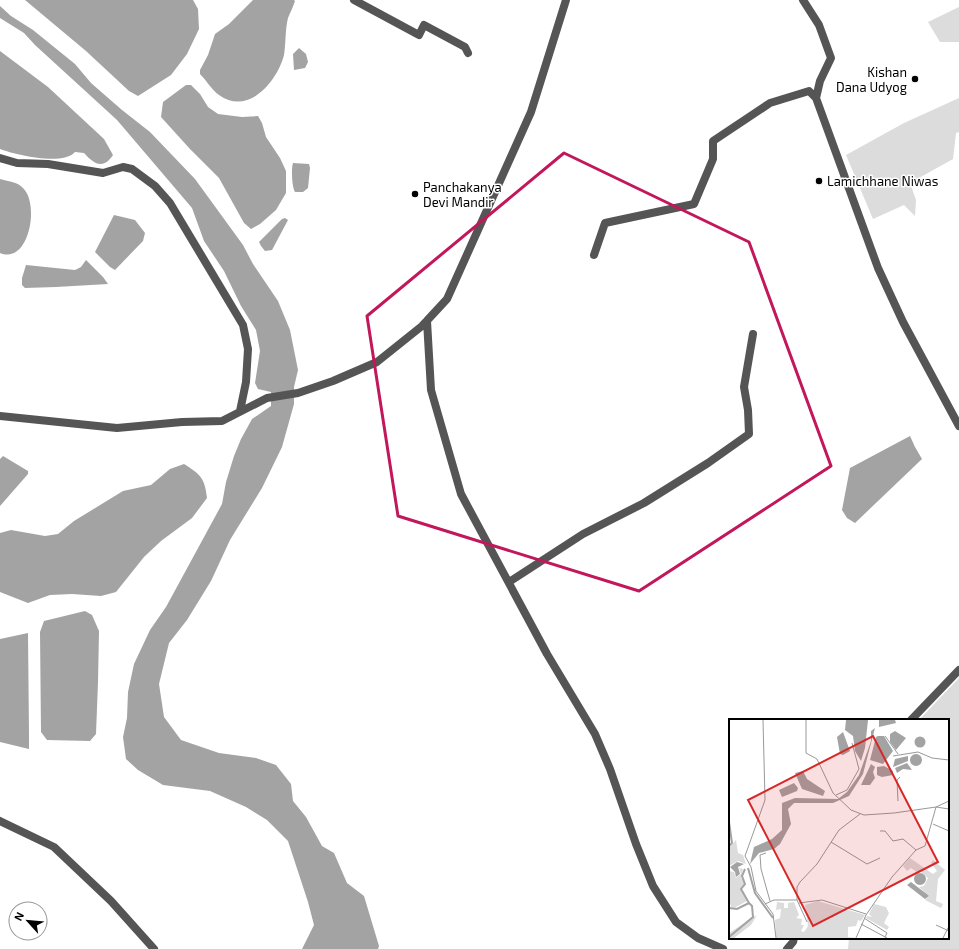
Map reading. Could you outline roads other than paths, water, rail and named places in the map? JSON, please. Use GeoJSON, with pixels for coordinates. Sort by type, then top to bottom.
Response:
{"type":"FeatureCollection","features":[{"type":"Feature","properties":{"kind":"street"},"geometry":{"type":"LineString","coordinates":[[354,0],[419,35],[424,25],[465,47],[468,53]]}},
{"type":"Feature","properties":{"kind":"street"},"geometry":{"type":"LineString","coordinates":[[0,416],[117,428],[182,422],[222,421],[267,398],[298,393],[333,381],[377,362],[422,326],[447,299],[531,112],[566,0]]}},
{"type":"Feature","properties":{"kind":"street"},"geometry":{"type":"LineString","coordinates":[[803,0],[819,25],[831,58],[820,81],[816,98]]}},
{"type":"Feature","properties":{"kind":"street"},"geometry":{"type":"LineString","coordinates":[[594,255],[605,223],[694,204],[713,159],[713,141],[770,103],[809,91],[816,98],[878,268],[903,322],[959,426]]}},
{"type":"Feature","properties":{"kind":"street"},"geometry":{"type":"LineString","coordinates":[[0,158],[17,163],[48,164],[103,173],[123,167],[132,169],[154,186],[170,203],[243,325],[248,349],[246,382],[240,411]]}},
{"type":"Feature","properties":{"kind":"street"},"geometry":{"type":"LineString","coordinates":[[427,321],[430,390],[461,494],[547,654],[594,734],[610,769],[636,844],[653,886],[676,922],[698,938],[723,949]]}},
{"type":"Feature","properties":{"kind":"street"},"geometry":{"type":"LineString","coordinates":[[509,582],[583,534],[644,503],[708,463],[749,434],[748,410],[744,388],[753,334]]}},
{"type":"Feature","properties":{"kind":"street"},"geometry":{"type":"LineString","coordinates":[[912,719],[959,670]]}},
{"type":"Feature","properties":{"kind":"street"},"geometry":{"type":"LineString","coordinates":[[0,821],[54,847],[111,901],[154,949]]}},
{"type":"Feature","properties":{"kind":"street"},"geometry":{"type":"LineString","coordinates":[[787,949],[794,942],[794,939]]}},
{"type":"Feature","properties":{"kind":"place","name":"Kishan Dana Udyog"},"geometry":{"type":"Point","coordinates":[915,79]}},
{"type":"Feature","properties":{"kind":"place","name":"Lamichhane Niwas"},"geometry":{"type":"Point","coordinates":[819,181]}},
{"type":"Feature","properties":{"kind":"place","name":"Panchakanya Devi Mandir"},"geometry":{"type":"Point","coordinates":[415,194]}}]}
